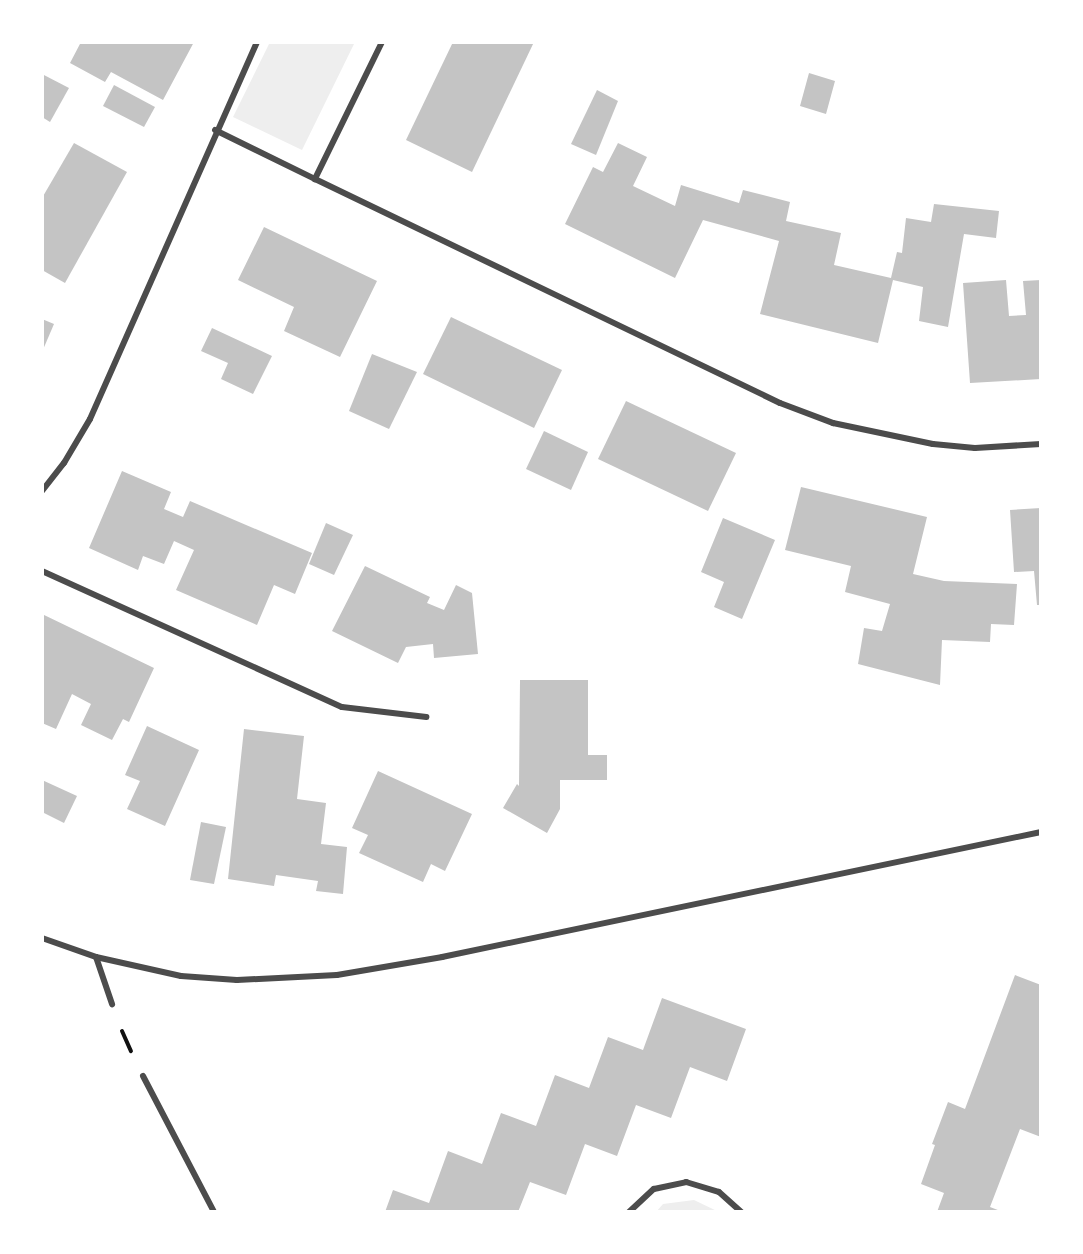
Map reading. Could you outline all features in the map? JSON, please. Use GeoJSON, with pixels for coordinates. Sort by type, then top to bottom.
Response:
{"type":"FeatureCollection","features":[{"type":"Feature","properties":{"kind":"street"},"geometry":{"type":"LineString","coordinates":[[42,491],[64,463],[90,420],[215,130],[257,42]]}},
{"type":"Feature","properties":{"kind":"street"},"geometry":{"type":"LineString","coordinates":[[315,179],[382,42]]}},
{"type":"Feature","properties":{"kind":"street"},"geometry":{"type":"LineString","coordinates":[[215,130],[780,403],[833,423],[933,444],[975,448],[1041,444]]}},
{"type":"Feature","properties":{"kind":"street"},"geometry":{"type":"LineString","coordinates":[[42,571],[342,707],[426,717]]}},
{"type":"Feature","properties":{"kind":"street"},"geometry":{"type":"LineString","coordinates":[[42,938],[96,957],[204,978],[272,979],[365,971],[1041,832]]}},
{"type":"Feature","properties":{"kind":"street"},"geometry":{"type":"LineString","coordinates":[[96,957],[112,1004]]}},
{"type":"Feature","properties":{"kind":"street"},"geometry":{"type":"LineString","coordinates":[[143,1076],[214,1212]]}},
{"type":"Feature","properties":{"kind":"street"},"geometry":{"type":"LineString","coordinates":[[629,1212],[654,1189],[686,1182],[719,1192],[741,1212]]}},
{"type":"Feature","properties":{"kind":"path"},"geometry":{"type":"LineString","coordinates":[[112,1004],[143,1076]]}},
{"type":"Feature","properties":{"kind":"shaded area"},"geometry":{"type":"Polygon","coordinates":[[[270,42],[355,42],[302,150],[233,117],[270,42]]]}},
{"type":"Feature","properties":{"kind":"shaded area"},"geometry":{"type":"Polygon","coordinates":[[[694,1200],[719,1212],[656,1212],[663,1204],[694,1200]]]}},
{"type":"Feature","properties":{"kind":"building"},"geometry":{"type":"Polygon","coordinates":[[[81,42],[194,42],[163,100],[111,72],[105,82],[70,63],[81,42]]]}},
{"type":"Feature","properties":{"kind":"building"},"geometry":{"type":"Polygon","coordinates":[[[453,42],[534,42],[472,172],[406,140],[453,42]]]}},
{"type":"Feature","properties":{"kind":"building"},"geometry":{"type":"Polygon","coordinates":[[[809,73],[835,81],[826,114],[800,106],[809,73]]]}},
{"type":"Feature","properties":{"kind":"building"},"geometry":{"type":"Polygon","coordinates":[[[42,74],[69,88],[50,122],[42,117],[42,74]]]}},
{"type":"Feature","properties":{"kind":"building"},"geometry":{"type":"Polygon","coordinates":[[[114,85],[155,107],[144,127],[103,106],[114,85]]]}},
{"type":"Feature","properties":{"kind":"building"},"geometry":{"type":"Polygon","coordinates":[[[597,90],[618,101],[596,155],[571,144],[597,90]]]}},
{"type":"Feature","properties":{"kind":"building"},"geometry":{"type":"Polygon","coordinates":[[[74,143],[127,172],[65,283],[42,270],[42,198],[74,143]]]}},
{"type":"Feature","properties":{"kind":"building"},"geometry":{"type":"Polygon","coordinates":[[[618,143],[647,157],[633,186],[675,206],[681,185],[739,203],[743,190],[790,202],[786,221],[841,233],[834,265],[891,278],[897,252],[902,253],[906,218],[931,222],[934,204],[999,211],[996,238],[964,234],[948,327],[919,321],[923,287],[893,280],[878,343],[760,314],[779,241],[703,220],[675,278],[565,224],[593,167],[603,172],[618,143]]]}},
{"type":"Feature","properties":{"kind":"building"},"geometry":{"type":"Polygon","coordinates":[[[264,227],[377,281],[340,357],[284,331],[294,307],[238,280],[264,227]]]}},
{"type":"Feature","properties":{"kind":"building"},"geometry":{"type":"Polygon","coordinates":[[[1006,280],[1009,316],[1026,315],[1023,281],[1041,280],[1041,379],[970,383],[963,283],[1006,280]]]}},
{"type":"Feature","properties":{"kind":"building"},"geometry":{"type":"Polygon","coordinates":[[[451,317],[562,370],[534,428],[423,374],[451,317]]]}},
{"type":"Feature","properties":{"kind":"building"},"geometry":{"type":"Polygon","coordinates":[[[42,319],[54,324],[42,352],[42,319]]]}},
{"type":"Feature","properties":{"kind":"building"},"geometry":{"type":"Polygon","coordinates":[[[212,328],[272,356],[253,394],[221,379],[228,363],[201,351],[212,328]]]}},
{"type":"Feature","properties":{"kind":"building"},"geometry":{"type":"Polygon","coordinates":[[[372,354],[417,372],[389,429],[349,411],[372,354]]]}},
{"type":"Feature","properties":{"kind":"building"},"geometry":{"type":"Polygon","coordinates":[[[626,401],[736,453],[708,511],[598,459],[626,401]]]}},
{"type":"Feature","properties":{"kind":"building"},"geometry":{"type":"Polygon","coordinates":[[[544,431],[588,452],[571,490],[526,469],[544,431]]]}},
{"type":"Feature","properties":{"kind":"building"},"geometry":{"type":"Polygon","coordinates":[[[122,471],[171,492],[164,509],[183,517],[190,501],[312,553],[295,594],[274,585],[257,625],[176,590],[194,550],[174,541],[164,564],[143,556],[138,570],[89,548],[122,471]]]}},
{"type":"Feature","properties":{"kind":"building"},"geometry":{"type":"Polygon","coordinates":[[[801,487],[927,517],[913,574],[944,581],[1017,584],[1014,625],[991,624],[990,642],[942,640],[940,685],[858,664],[864,628],[882,631],[890,604],[845,592],[851,566],[785,550],[801,487]]]}},
{"type":"Feature","properties":{"kind":"building"},"geometry":{"type":"Polygon","coordinates":[[[1041,508],[1041,605],[1037,605],[1034,571],[1014,572],[1010,510],[1041,508]]]}},
{"type":"Feature","properties":{"kind":"building"},"geometry":{"type":"Polygon","coordinates":[[[723,518],[775,540],[742,619],[714,607],[724,582],[701,572],[723,518]]]}},
{"type":"Feature","properties":{"kind":"building"},"geometry":{"type":"Polygon","coordinates":[[[326,523],[353,535],[334,575],[309,564],[326,523]]]}},
{"type":"Feature","properties":{"kind":"building"},"geometry":{"type":"Polygon","coordinates":[[[365,566],[430,597],[427,603],[444,610],[456,585],[472,593],[478,654],[434,658],[433,644],[406,647],[398,663],[332,631],[365,566]]]}},
{"type":"Feature","properties":{"kind":"building"},"geometry":{"type":"Polygon","coordinates":[[[42,614],[154,668],[129,722],[123,719],[112,740],[81,725],[91,704],[72,694],[56,729],[42,723],[42,614]]]}},
{"type":"Feature","properties":{"kind":"building"},"geometry":{"type":"Polygon","coordinates":[[[520,680],[588,680],[588,755],[607,755],[607,780],[560,780],[560,809],[547,833],[503,808],[517,784],[519,786],[520,680]]]}},
{"type":"Feature","properties":{"kind":"building"},"geometry":{"type":"Polygon","coordinates":[[[147,726],[199,750],[165,826],[127,809],[140,781],[125,775],[147,726]]]}},
{"type":"Feature","properties":{"kind":"building"},"geometry":{"type":"Polygon","coordinates":[[[244,729],[304,736],[297,799],[326,803],[321,844],[347,847],[343,894],[316,891],[318,881],[276,875],[274,886],[228,879],[244,729]]]}},
{"type":"Feature","properties":{"kind":"building"},"geometry":{"type":"Polygon","coordinates":[[[378,771],[472,814],[445,871],[431,864],[423,882],[359,853],[368,835],[352,828],[378,771]]]}},
{"type":"Feature","properties":{"kind":"building"},"geometry":{"type":"Polygon","coordinates":[[[42,780],[77,796],[64,823],[42,812],[42,780]]]}},
{"type":"Feature","properties":{"kind":"building"},"geometry":{"type":"Polygon","coordinates":[[[201,822],[226,827],[214,884],[190,880],[201,822]]]}},
{"type":"Feature","properties":{"kind":"building"},"geometry":{"type":"Polygon","coordinates":[[[1015,975],[1041,985],[1041,1137],[1020,1129],[990,1207],[1003,1212],[937,1212],[944,1193],[921,1184],[935,1145],[932,1144],[948,1102],[965,1109],[1015,975]]]}},
{"type":"Feature","properties":{"kind":"building"},"geometry":{"type":"Polygon","coordinates":[[[662,998],[746,1029],[727,1081],[690,1067],[671,1118],[636,1105],[617,1156],[585,1144],[566,1195],[530,1182],[518,1212],[385,1212],[393,1190],[429,1203],[448,1151],[482,1164],[501,1113],[536,1126],[555,1075],[589,1088],[608,1037],[643,1050],[662,998]]]}}]}
